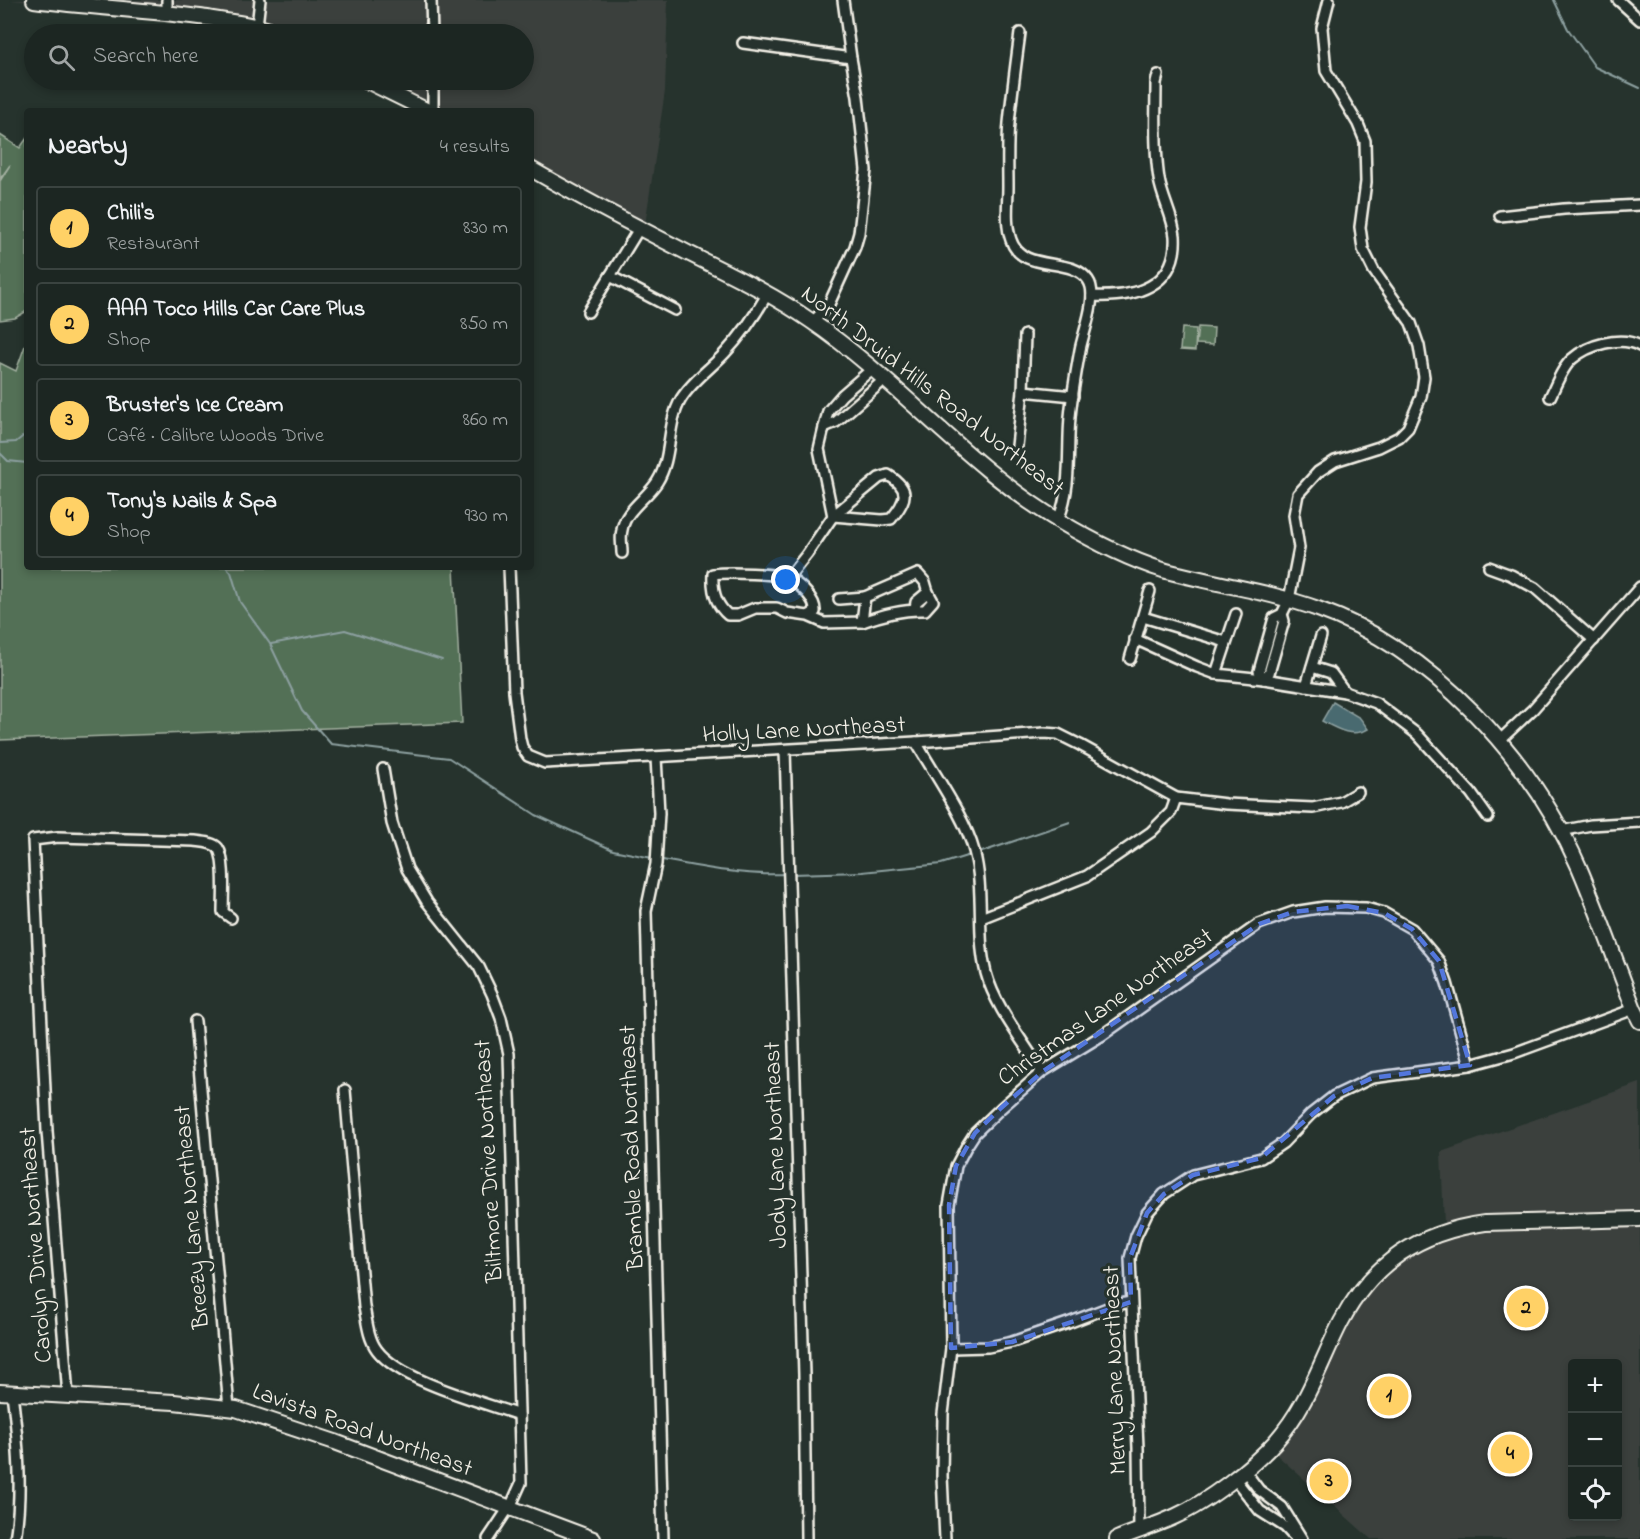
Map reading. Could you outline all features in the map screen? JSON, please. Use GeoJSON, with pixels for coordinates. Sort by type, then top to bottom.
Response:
{"type":"FeatureCollection","features":[{"type":"Feature","properties":{"kind":"main road"},"geometry":{"type":"LineString","coordinates":[[34,0],[167,6],[248,24]]}},
{"type":"Feature","properties":{"kind":"main road"},"geometry":{"type":"LineString","coordinates":[[385,90],[422,108]]}},
{"type":"Feature","properties":{"kind":"main road","name":"North Druid Hills Road Northeast"},"geometry":{"type":"LineString","coordinates":[[534,174],[768,293],[813,322],[872,369],[994,476],[1058,520],[1139,562],[1317,608],[1346,620],[1397,647],[1462,703],[1499,741],[1521,769],[1561,831],[1579,867],[1637,1015]]}},
{"type":"Feature","properties":{"kind":"main road"},"geometry":{"type":"LineString","coordinates":[[1117,1539],[1177,1515],[1205,1499],[1274,1444],[1293,1421],[1311,1390],[1353,1301],[1377,1272],[1396,1256],[1428,1238],[1463,1226],[1491,1223],[1640,1219]]}},
{"type":"Feature","properties":{"kind":"main road","name":"Lavista Road Northeast"},"geometry":{"type":"LineString","coordinates":[[6,1393],[174,1402],[229,1408],[286,1424],[593,1539]]}},
{"type":"Feature","properties":{"kind":"street"},"geometry":{"type":"LineString","coordinates":[[257,24],[260,0]]}},
{"type":"Feature","properties":{"kind":"street"},"geometry":{"type":"LineString","coordinates":[[431,0],[432,24]]}},
{"type":"Feature","properties":{"kind":"street"},"geometry":{"type":"LineString","coordinates":[[813,322],[828,304],[847,267],[859,233],[866,170],[858,97],[843,0]]}},
{"type":"Feature","properties":{"kind":"street"},"geometry":{"type":"LineString","coordinates":[[1264,679],[1259,671],[1272,645],[1274,618],[1282,614],[1289,600],[1299,548],[1294,515],[1298,494],[1318,472],[1335,461],[1357,452],[1379,447],[1399,437],[1408,428],[1421,397],[1424,376],[1419,346],[1411,323],[1374,271],[1363,249],[1360,227],[1366,182],[1365,141],[1358,124],[1326,71],[1322,28],[1329,0]]}},
{"type":"Feature","properties":{"kind":"street"},"geometry":{"type":"LineString","coordinates":[[1618,0],[1640,20]]}},
{"type":"Feature","properties":{"kind":"street"},"geometry":{"type":"LineString","coordinates":[[1020,33],[1009,124],[1008,223],[1011,242],[1018,252],[1031,260],[1078,271],[1088,279],[1092,296],[1080,349],[1070,417],[1068,482],[1058,520]]}},
{"type":"Feature","properties":{"kind":"street"},"geometry":{"type":"LineString","coordinates":[[743,43],[851,58]]}},
{"type":"Feature","properties":{"kind":"street"},"geometry":{"type":"LineString","coordinates":[[1092,296],[1111,297],[1152,287],[1166,274],[1173,257],[1175,237],[1159,181],[1157,163],[1156,83],[1158,75]]}},
{"type":"Feature","properties":{"kind":"street"},"geometry":{"type":"LineString","coordinates":[[433,90],[433,108]]}},
{"type":"Feature","properties":{"kind":"street"},"geometry":{"type":"LineString","coordinates":[[1500,216],[1564,209],[1640,205]]}},
{"type":"Feature","properties":{"kind":"street"},"geometry":{"type":"LineString","coordinates":[[588,312],[640,227]]}},
{"type":"Feature","properties":{"kind":"street"},"geometry":{"type":"LineString","coordinates":[[610,276],[675,310]]}},
{"type":"Feature","properties":{"kind":"street"},"geometry":{"type":"LineString","coordinates":[[622,553],[621,532],[624,520],[657,482],[668,450],[675,411],[682,397],[696,380],[726,352],[757,313],[768,293]]}},
{"type":"Feature","properties":{"kind":"street"},"geometry":{"type":"LineString","coordinates":[[1017,446],[1023,392],[1025,335]]}},
{"type":"Feature","properties":{"kind":"street"},"geometry":{"type":"LineString","coordinates":[[1550,397],[1571,360],[1586,350],[1600,344],[1619,342],[1640,346]]}},
{"type":"Feature","properties":{"kind":"street"},"geometry":{"type":"LineString","coordinates":[[832,516],[819,449],[828,411],[872,369]]}},
{"type":"Feature","properties":{"kind":"street"},"geometry":{"type":"LineString","coordinates":[[824,427],[836,422],[884,380]]}},
{"type":"Feature","properties":{"kind":"street"},"geometry":{"type":"LineString","coordinates":[[1023,392],[1073,396]]}},
{"type":"Feature","properties":{"kind":"street"},"geometry":{"type":"LineString","coordinates":[[788,578],[832,516],[879,478],[888,475],[903,487],[905,495],[903,505],[891,519],[832,516]]}},
{"type":"Feature","properties":{"kind":"street"},"geometry":{"type":"LineString","coordinates":[[1489,567],[1512,575],[1534,588],[1594,640]]}},
{"type":"Feature","properties":{"kind":"street","name":"Holly Lane Northeast"},"geometry":{"type":"LineString","coordinates":[[509,570],[514,692],[520,739],[528,756],[545,763],[916,742],[967,831],[974,851],[978,871],[986,973],[998,1002],[1042,1072]]}},
{"type":"Feature","properties":{"kind":"street"},"geometry":{"type":"LineString","coordinates":[[808,616],[815,612],[812,599],[788,578],[725,572],[713,574],[712,590],[721,609],[728,615],[738,615],[755,608],[777,608],[787,613],[808,616],[824,623],[862,622],[877,616],[915,609],[925,610],[933,601],[925,582],[918,574],[865,597],[839,599]]}},
{"type":"Feature","properties":{"kind":"street"},"geometry":{"type":"LineString","coordinates":[[1499,741],[1533,709],[1640,587]]}},
{"type":"Feature","properties":{"kind":"street"},"geometry":{"type":"LineString","coordinates":[[1130,659],[1150,591]]}},
{"type":"Feature","properties":{"kind":"street"},"geometry":{"type":"LineString","coordinates":[[862,622],[865,597]]}},
{"type":"Feature","properties":{"kind":"street"},"geometry":{"type":"LineString","coordinates":[[1216,674],[1236,614]]}},
{"type":"Feature","properties":{"kind":"street"},"geometry":{"type":"LineString","coordinates":[[1143,617],[1226,642]]}},
{"type":"Feature","properties":{"kind":"street"},"geometry":{"type":"LineString","coordinates":[[1306,686],[1321,636]]}},
{"type":"Feature","properties":{"kind":"street"},"geometry":{"type":"LineString","coordinates":[[1135,639],[1216,674],[1345,692],[1376,703],[1417,734],[1471,793],[1488,817]]}},
{"type":"Feature","properties":{"kind":"street"},"geometry":{"type":"LineString","coordinates":[[1312,667],[1331,673],[1345,692]]}},
{"type":"Feature","properties":{"kind":"street"},"geometry":{"type":"LineString","coordinates":[[916,742],[1044,733],[1059,734],[1176,798],[1226,804],[1313,808],[1341,802],[1358,792]]}},
{"type":"Feature","properties":{"kind":"street","name":"Jody Lane Northeast"},"geometry":{"type":"LineString","coordinates":[[786,750],[804,1375],[806,1539]]}},
{"type":"Feature","properties":{"kind":"street","name":"Bramble Road Northeast"},"geometry":{"type":"LineString","coordinates":[[656,757],[659,813],[656,864],[646,911],[663,1539]]}},
{"type":"Feature","properties":{"kind":"street","name":"Biltmore Drive Northeast"},"geometry":{"type":"LineString","coordinates":[[383,769],[389,814],[407,869],[427,902],[479,967],[492,994],[504,1029],[510,1064],[521,1483],[509,1508],[488,1539]]}},
{"type":"Feature","properties":{"kind":"street"},"geometry":{"type":"LineString","coordinates":[[981,918],[1087,876],[1151,832],[1171,812],[1176,798]]}},
{"type":"Feature","properties":{"kind":"street"},"geometry":{"type":"LineString","coordinates":[[1561,831],[1591,825],[1640,822]]}},
{"type":"Feature","properties":{"kind":"street","name":"Carolyn Drive Northeast"},"geometry":{"type":"LineString","coordinates":[[68,1396],[47,1131],[33,840],[58,837],[210,843],[217,847],[222,858],[223,912],[231,918]]}},
{"type":"Feature","properties":{"kind":"street","name":"Christmas Lane Northeast"},"geometry":{"type":"LineString","coordinates":[[945,1539],[942,1476],[943,1414],[951,1348],[949,1205],[956,1166],[975,1133],[1001,1108],[1042,1072],[1101,1036],[1259,924],[1293,912],[1347,906],[1366,908],[1398,920],[1412,929],[1439,961],[1470,1065]]}},
{"type":"Feature","properties":{"kind":"street","name":"Merry Lane Northeast"},"geometry":{"type":"LineString","coordinates":[[1139,1530],[1130,1258],[1136,1236],[1147,1214],[1164,1194],[1192,1175],[1261,1158],[1283,1143],[1311,1114],[1334,1096],[1372,1078],[1470,1065],[1637,1015]]}},
{"type":"Feature","properties":{"kind":"street","name":"Breezy Lane Northeast"},"geometry":{"type":"LineString","coordinates":[[195,1022],[229,1408]]}},
{"type":"Feature","properties":{"kind":"street"},"geometry":{"type":"LineString","coordinates":[[345,1090],[364,1307],[370,1334],[377,1350],[389,1362],[420,1380],[519,1415]]}},
{"type":"Feature","properties":{"kind":"street"},"geometry":{"type":"LineString","coordinates":[[951,1348],[988,1347],[1012,1342],[1115,1305],[1131,1302]]}},
{"type":"Feature","properties":{"kind":"street"},"geometry":{"type":"LineString","coordinates":[[6,1393],[18,1442],[19,1519],[15,1539]]}},
{"type":"Feature","properties":{"kind":"street"},"geometry":{"type":"LineString","coordinates":[[1239,1474],[1276,1502],[1303,1539]]}},
{"type":"Feature","properties":{"kind":"street"},"geometry":{"type":"LineString","coordinates":[[1239,1474],[1260,1512],[1285,1527],[1296,1539]]}},
{"type":"Feature","properties":{"kind":"highlighted area"},"geometry":{"type":"Polygon","coordinates":[[[1347,906],[1384,913],[1412,929],[1439,961],[1470,1065],[1372,1078],[1334,1096],[1261,1158],[1193,1175],[1164,1194],[1147,1213],[1130,1258],[1131,1302],[1012,1342],[951,1348],[949,1205],[956,1166],[975,1133],[1001,1108],[1042,1072],[1259,924],[1293,912],[1347,906]]]}},
{"type":"Feature","properties":{"kind":"shaded area"},"geometry":{"type":"Polygon","coordinates":[[[11,0],[668,0],[665,91],[645,225],[534,161],[534,108],[442,108],[403,90],[534,90],[534,24],[228,24],[209,20],[11,0]]]}},
{"type":"Feature","properties":{"kind":"shaded area"},"geometry":{"type":"Polygon","coordinates":[[[1640,1083],[1640,1539],[1371,1539],[1268,1447],[1377,1268],[1415,1235],[1444,1224],[1441,1152],[1640,1083]]]}},
{"type":"Feature","properties":{"kind":"green space"},"geometry":{"type":"Polygon","coordinates":[[[0,135],[20,148],[24,142],[24,313],[15,318],[0,320],[0,181],[10,165],[0,179],[0,135]]]}},
{"type":"Feature","properties":{"kind":"green space"},"geometry":{"type":"Polygon","coordinates":[[[1198,327],[1214,328],[1213,345],[1196,344],[1198,327]]]}},
{"type":"Feature","properties":{"kind":"green space"},"geometry":{"type":"Polygon","coordinates":[[[1182,328],[1196,329],[1195,351],[1180,350],[1182,328]]]}},
{"type":"Feature","properties":{"kind":"green space"},"geometry":{"type":"Polygon","coordinates":[[[24,348],[24,570],[454,570],[462,723],[0,740],[0,363],[16,371],[24,348]]]}},
{"type":"Feature","properties":{"kind":"water"},"geometry":{"type":"Polygon","coordinates":[[[1333,702],[1360,718],[1368,729],[1350,733],[1322,721],[1333,702]]]}},
{"type":"Feature","properties":{"kind":"waterway"},"geometry":{"type":"LineString","coordinates":[[1554,0],[1568,29],[1595,67],[1640,88]]}},
{"type":"Feature","properties":{"kind":"waterway"},"geometry":{"type":"LineString","coordinates":[[0,443],[16,442],[24,435]]}},
{"type":"Feature","properties":{"kind":"waterway"},"geometry":{"type":"LineString","coordinates":[[0,453],[8,461],[24,463]]}},
{"type":"Feature","properties":{"kind":"waterway"},"geometry":{"type":"LineString","coordinates":[[229,570],[240,602],[270,644],[302,711],[331,744],[449,758],[536,815],[613,850],[652,858]]}},
{"type":"Feature","properties":{"kind":"waterway"},"geometry":{"type":"LineString","coordinates":[[271,644],[345,630],[442,660]]}},
{"type":"Feature","properties":{"kind":"waterway"},"geometry":{"type":"LineString","coordinates":[[979,853],[1070,822]]}},
{"type":"Feature","properties":{"kind":"waterway"},"geometry":{"type":"LineString","coordinates":[[792,874],[862,872],[941,864],[973,854]]}},
{"type":"Feature","properties":{"kind":"waterway"},"geometry":{"type":"LineString","coordinates":[[658,859],[738,872],[786,874]]}},
{"type":"Feature","properties":{"kind":"place","name":"AAA Toco Hills Car Care Plus"},"geometry":{"type":"Point","coordinates":[1526,1308]}},
{"type":"Feature","properties":{"kind":"place","name":"Chili's"},"geometry":{"type":"Point","coordinates":[1389,1396]}},
{"type":"Feature","properties":{"kind":"place","name":"Tony's Nails & Spa"},"geometry":{"type":"Point","coordinates":[1510,1454]}},
{"type":"Feature","properties":{"kind":"place","name":"Bruster's Ice Cream"},"geometry":{"type":"Point","coordinates":[1329,1481]}}]}
